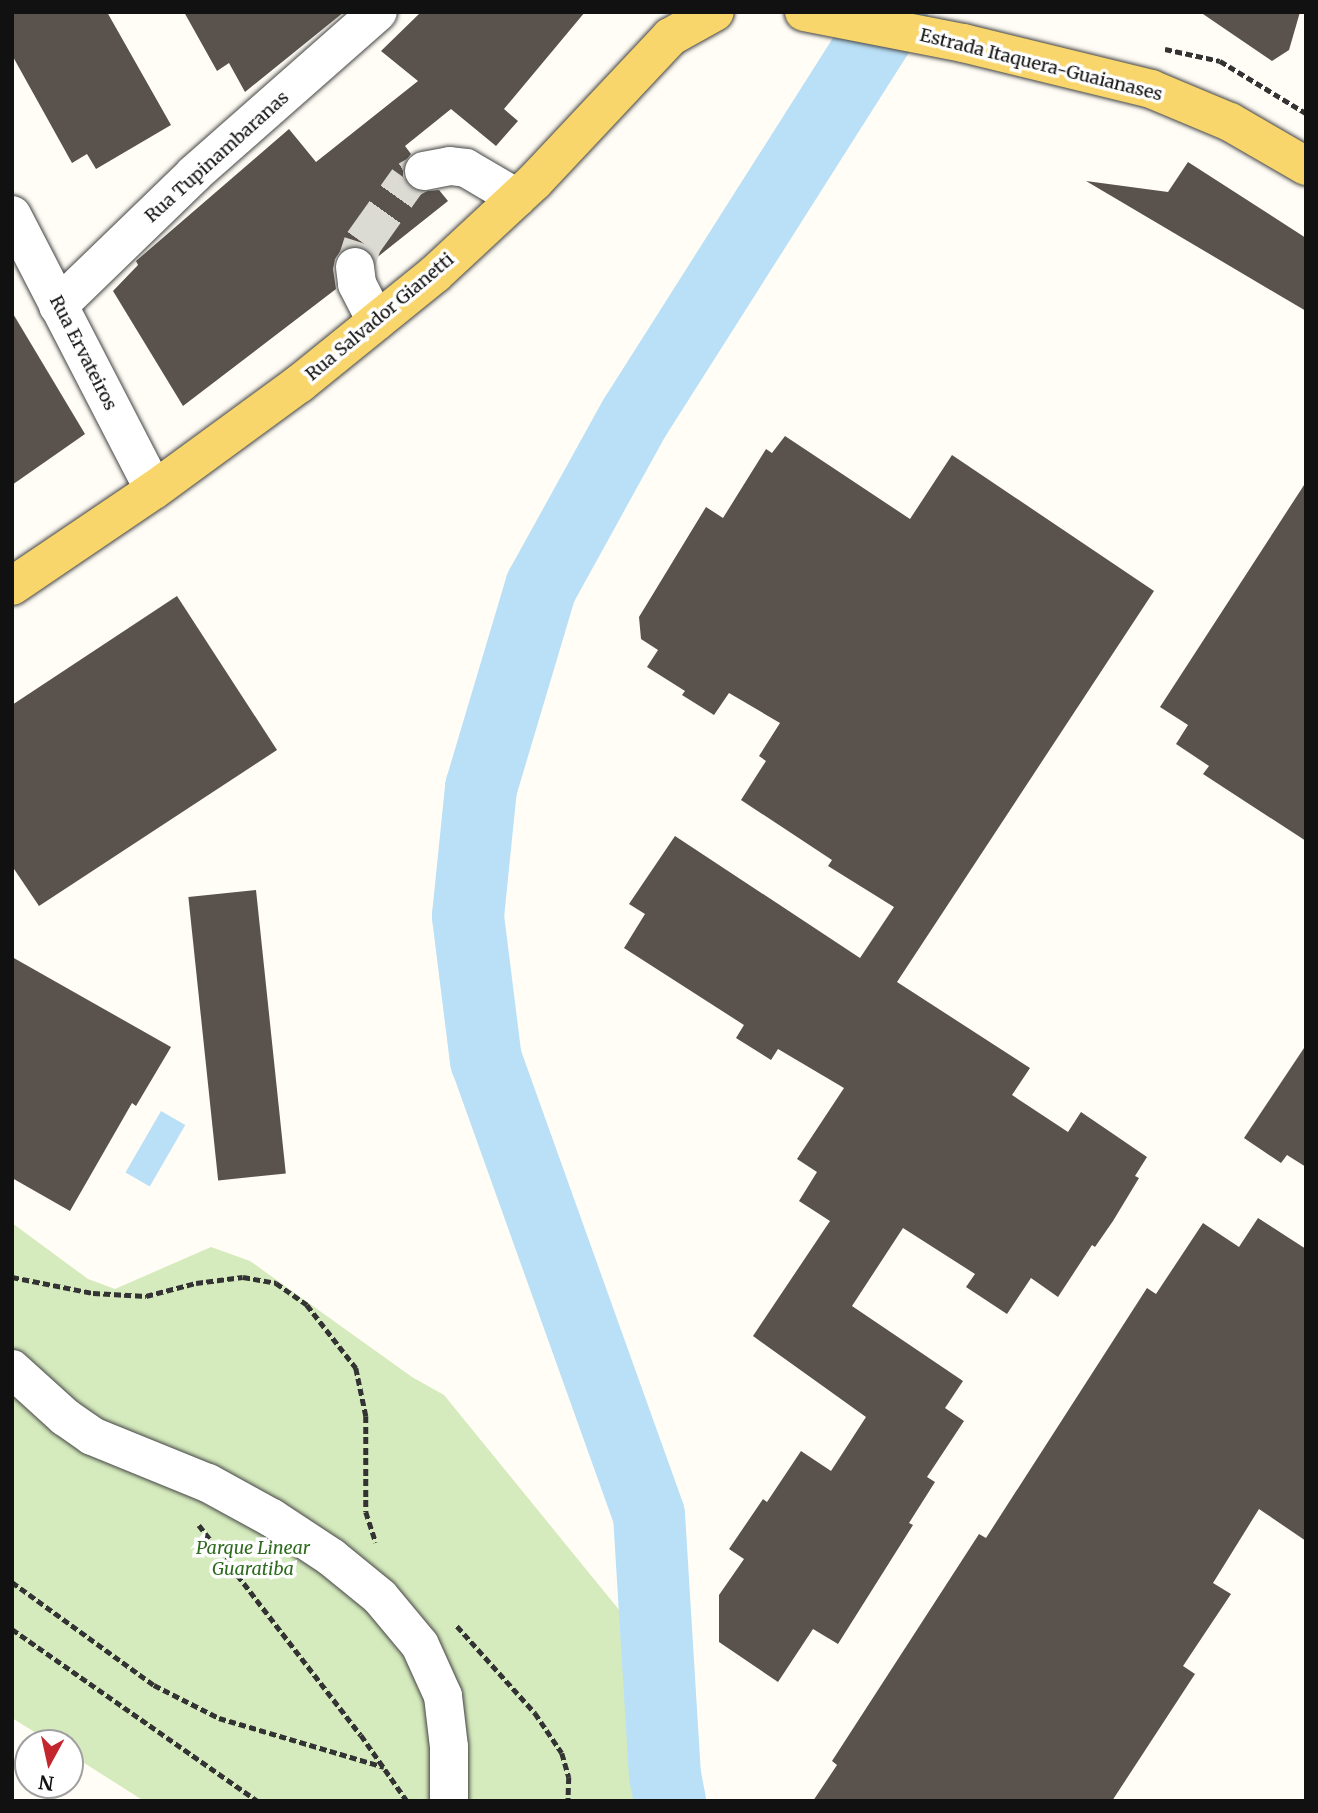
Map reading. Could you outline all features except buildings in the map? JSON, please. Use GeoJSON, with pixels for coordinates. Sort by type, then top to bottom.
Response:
{"type":"FeatureCollection","features":[{"type":"Feature","properties":{"kind":"main road","name":"Rua Salvador Gianetti"},"geometry":{"type":"LineString","coordinates":[[12,586],[154,490],[299,384],[435,274],[517,198],[670,37],[706,14],[715,12]]}},
{"type":"Feature","properties":{"kind":"main road","name":"Estrada Itaquera-Guaianases"},"geometry":{"type":"LineString","coordinates":[[804,12],[963,43],[1151,89],[1230,122],[1304,158]]}},
{"type":"Feature","properties":{"kind":"street","name":"Rua Tupinambaranas"},"geometry":{"type":"LineString","coordinates":[[58,306],[194,174],[371,16]]}},
{"type":"Feature","properties":{"kind":"street"},"geometry":{"type":"LineString","coordinates":[[424,171],[450,166],[466,168],[517,198]]}},
{"type":"Feature","properties":{"kind":"street","name":"Rua Ervateiros"},"geometry":{"type":"LineString","coordinates":[[12,215],[154,490]]}},
{"type":"Feature","properties":{"kind":"street"},"geometry":{"type":"LineString","coordinates":[[355,267],[358,284],[376,321]]}},
{"type":"Feature","properties":{"kind":"street"},"geometry":{"type":"LineString","coordinates":[[12,1369],[65,1417],[92,1436],[208,1483],[272,1518],[331,1557],[380,1597],[420,1645],[443,1696],[449,1748],[449,1801]]}},
{"type":"Feature","properties":{"kind":"path"},"geometry":{"type":"LineString","coordinates":[[12,1277],[93,1293],[146,1296],[196,1283],[243,1277],[276,1283],[307,1306],[356,1368],[366,1416],[366,1512],[379,1550]]}},
{"type":"Feature","properties":{"kind":"path"},"geometry":{"type":"LineString","coordinates":[[178,1472],[174,1488],[185,1507],[407,1801]]}},
{"type":"Feature","properties":{"kind":"path"},"geometry":{"type":"LineString","coordinates":[[12,1582],[155,1685],[219,1718],[383,1767]]}},
{"type":"Feature","properties":{"kind":"path"},"geometry":{"type":"LineString","coordinates":[[454,1623],[526,1703],[562,1753],[569,1777],[568,1801]]}},
{"type":"Feature","properties":{"kind":"path"},"geometry":{"type":"LineString","coordinates":[[12,1629],[258,1801]]}},
{"type":"Feature","properties":{"kind":"green space","name":"Parque Linear Guaratiba"},"geometry":{"type":"Polygon","coordinates":[[[12,1223],[88,1279],[115,1289],[211,1247],[250,1261],[412,1377],[444,1395],[620,1611],[650,1801],[144,1801],[84,1763],[84,1729],[30,1729],[12,1718],[12,1223]]]}},
{"type":"Feature","properties":{"kind":"water"},"geometry":{"type":"Polygon","coordinates":[[[161,1111],[185,1125],[150,1186],[126,1172],[161,1111]]]}},
{"type":"Feature","properties":{"kind":"waterway"},"geometry":{"type":"LineString","coordinates":[[670,1801],[665,1776],[649,1515],[486,1061],[468,916],[481,788],[541,587],[635,417],[892,12]]}},
{"type":"Feature","properties":{"kind":"tunnel"},"geometry":{"type":"LineString","coordinates":[[355,267],[363,243],[408,180],[424,171]]}}]}
